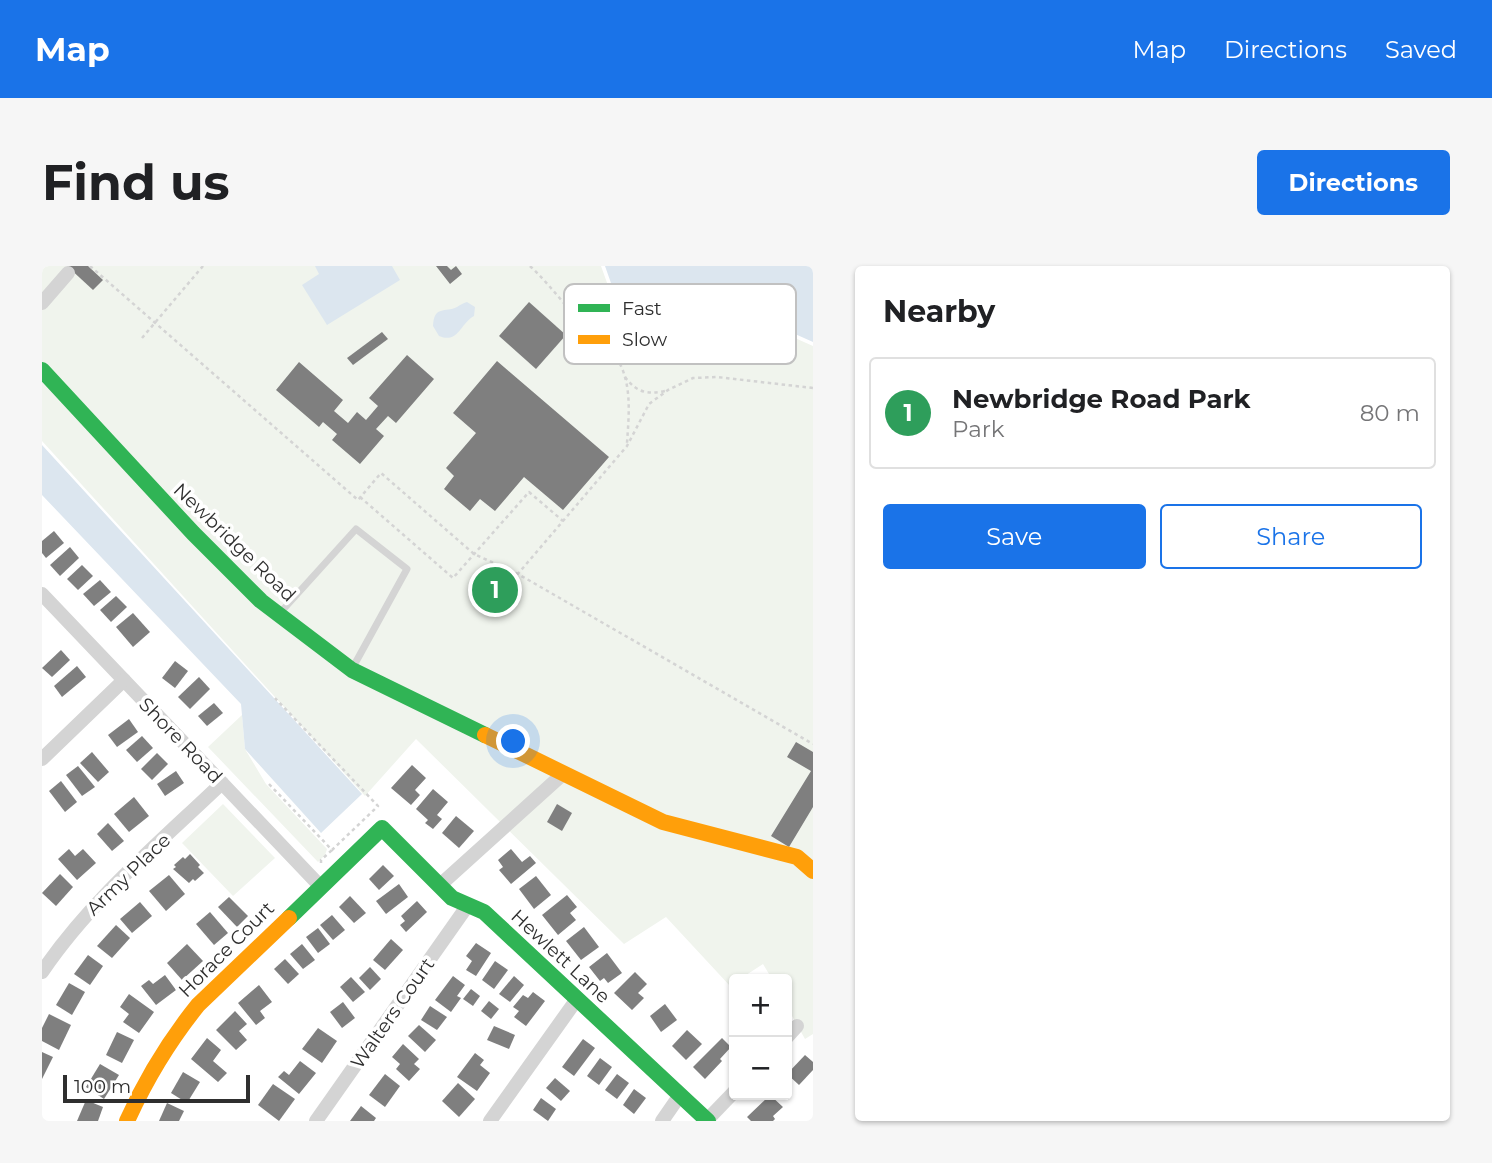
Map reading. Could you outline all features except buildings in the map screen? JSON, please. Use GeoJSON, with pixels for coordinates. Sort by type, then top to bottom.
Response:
{"type":"FeatureCollection","features":[{"type":"Feature","properties":{"kind":"street"},"geometry":{"type":"LineString","coordinates":[[42,303],[68,273]]}},
{"type":"Feature","properties":{"kind":"street","name":"Newbridge Road"},"geometry":{"type":"LineString","coordinates":[[42,370],[192,533],[261,601],[352,670],[663,822],[797,858],[813,870]]}},
{"type":"Feature","properties":{"kind":"street","name":"Shore Road"},"geometry":{"type":"LineString","coordinates":[[42,594],[320,886]]}},
{"type":"Feature","properties":{"kind":"street"},"geometry":{"type":"LineString","coordinates":[[42,759],[124,680]]}},
{"type":"Feature","properties":{"kind":"street"},"geometry":{"type":"LineString","coordinates":[[439,887],[564,773]]}},
{"type":"Feature","properties":{"kind":"street","name":"Army Place"},"geometry":{"type":"LineString","coordinates":[[42,972],[62,942],[93,906],[222,783]]}},
{"type":"Feature","properties":{"kind":"street","name":"Hewlett Lane"},"geometry":{"type":"LineString","coordinates":[[382,828],[452,898],[484,912],[707,1121]]}},
{"type":"Feature","properties":{"kind":"street","name":"Horace Court"},"geometry":{"type":"LineString","coordinates":[[127,1121],[156,1061],[178,1027],[198,1004],[382,828]]}},
{"type":"Feature","properties":{"kind":"street","name":"Walters Court"},"geometry":{"type":"LineString","coordinates":[[316,1121],[468,905]]}},
{"type":"Feature","properties":{"kind":"street"},"geometry":{"type":"LineString","coordinates":[[490,1121],[577,999]]}},
{"type":"Feature","properties":{"kind":"street"},"geometry":{"type":"LineString","coordinates":[[662,1121],[680,1095]]}},
{"type":"Feature","properties":{"kind":"street"},"geometry":{"type":"LineString","coordinates":[[707,1121],[729,1097]]}},
{"type":"Feature","properties":{"kind":"lane"},"geometry":{"type":"LineString","coordinates":[[278,615],[356,529],[407,569],[352,670]]}},
{"type":"Feature","properties":{"kind":"path"},"geometry":{"type":"LineString","coordinates":[[90,266],[358,500],[381,473],[474,554],[517,574],[813,744]]}},
{"type":"Feature","properties":{"kind":"path"},"geometry":{"type":"LineString","coordinates":[[142,338],[203,266]]}},
{"type":"Feature","properties":{"kind":"path"},"geometry":{"type":"LineString","coordinates":[[530,266],[564,301]]}},
{"type":"Feature","properties":{"kind":"path"},"geometry":{"type":"LineString","coordinates":[[618,364],[632,386],[641,392],[654,394],[694,378],[718,377],[813,388]]}},
{"type":"Feature","properties":{"kind":"path"},"geometry":{"type":"LineString","coordinates":[[625,377],[630,404],[627,446]]}},
{"type":"Feature","properties":{"kind":"path"},"geometry":{"type":"LineString","coordinates":[[499,596],[627,446],[649,404],[668,390]]}},
{"type":"Feature","properties":{"kind":"path"},"geometry":{"type":"LineString","coordinates":[[360,497],[453,578],[529,492],[563,521]]}},
{"type":"Feature","properties":{"kind":"path"},"geometry":{"type":"LineString","coordinates":[[275,698],[378,806],[321,860]]}},
{"type":"Feature","properties":{"kind":"path"},"geometry":{"type":"LineString","coordinates":[[269,784],[332,850]]}},
{"type":"Feature","properties":{"kind":"shaded area"},"geometry":{"type":"Polygon","coordinates":[[[42,266],[601,266],[607,284],[564,284],[564,364],[796,364],[796,339],[813,346],[813,1034],[805,1039],[792,1016],[792,974],[769,974],[763,964],[748,974],[729,974],[729,985],[666,917],[624,944],[416,739],[365,796],[42,441],[42,266]]]}},
{"type":"Feature","properties":{"kind":"shaded area"},"geometry":{"type":"Polygon","coordinates":[[[315,266],[392,266],[400,280],[327,325],[302,285],[319,274],[315,266]]]}},
{"type":"Feature","properties":{"kind":"shaded area"},"geometry":{"type":"Polygon","coordinates":[[[605,266],[813,266],[813,342],[796,334],[796,284],[611,284],[605,266]]]}},
{"type":"Feature","properties":{"kind":"shaded area"},"geometry":{"type":"Polygon","coordinates":[[[467,302],[475,307],[474,316],[455,335],[445,338],[439,336],[433,326],[435,315],[467,302]]]}},
{"type":"Feature","properties":{"kind":"shaded area"},"geometry":{"type":"Polygon","coordinates":[[[42,445],[362,794],[321,833],[245,749],[241,704],[42,495],[42,445]]]}},
{"type":"Feature","properties":{"kind":"shaded area"},"geometry":{"type":"Polygon","coordinates":[[[242,715],[245,749],[266,784],[327,849],[318,862],[208,747],[242,715]]]}},
{"type":"Feature","properties":{"kind":"shaded area"},"geometry":{"type":"Polygon","coordinates":[[[223,804],[275,858],[233,896],[182,843],[223,804]]]}},
{"type":"Feature","properties":{"kind":"traffic: fast"},"geometry":{"type":"LineString","coordinates":[[42,370],[193,533],[261,601],[352,670],[485,735]]}},
{"type":"Feature","properties":{"kind":"traffic: fast"},"geometry":{"type":"LineString","coordinates":[[289,918],[382,828],[452,898],[484,912],[708,1121]]}},
{"type":"Feature","properties":{"kind":"traffic: slow"},"geometry":{"type":"LineString","coordinates":[[485,735],[663,822],[797,857],[813,871]]}},
{"type":"Feature","properties":{"kind":"traffic: slow"},"geometry":{"type":"LineString","coordinates":[[127,1121],[159,1061],[198,1005],[289,918]]}},
{"type":"Feature","properties":{"kind":"place","name":"Newbridge Road Park"},"geometry":{"type":"Point","coordinates":[495,590]}}]}
